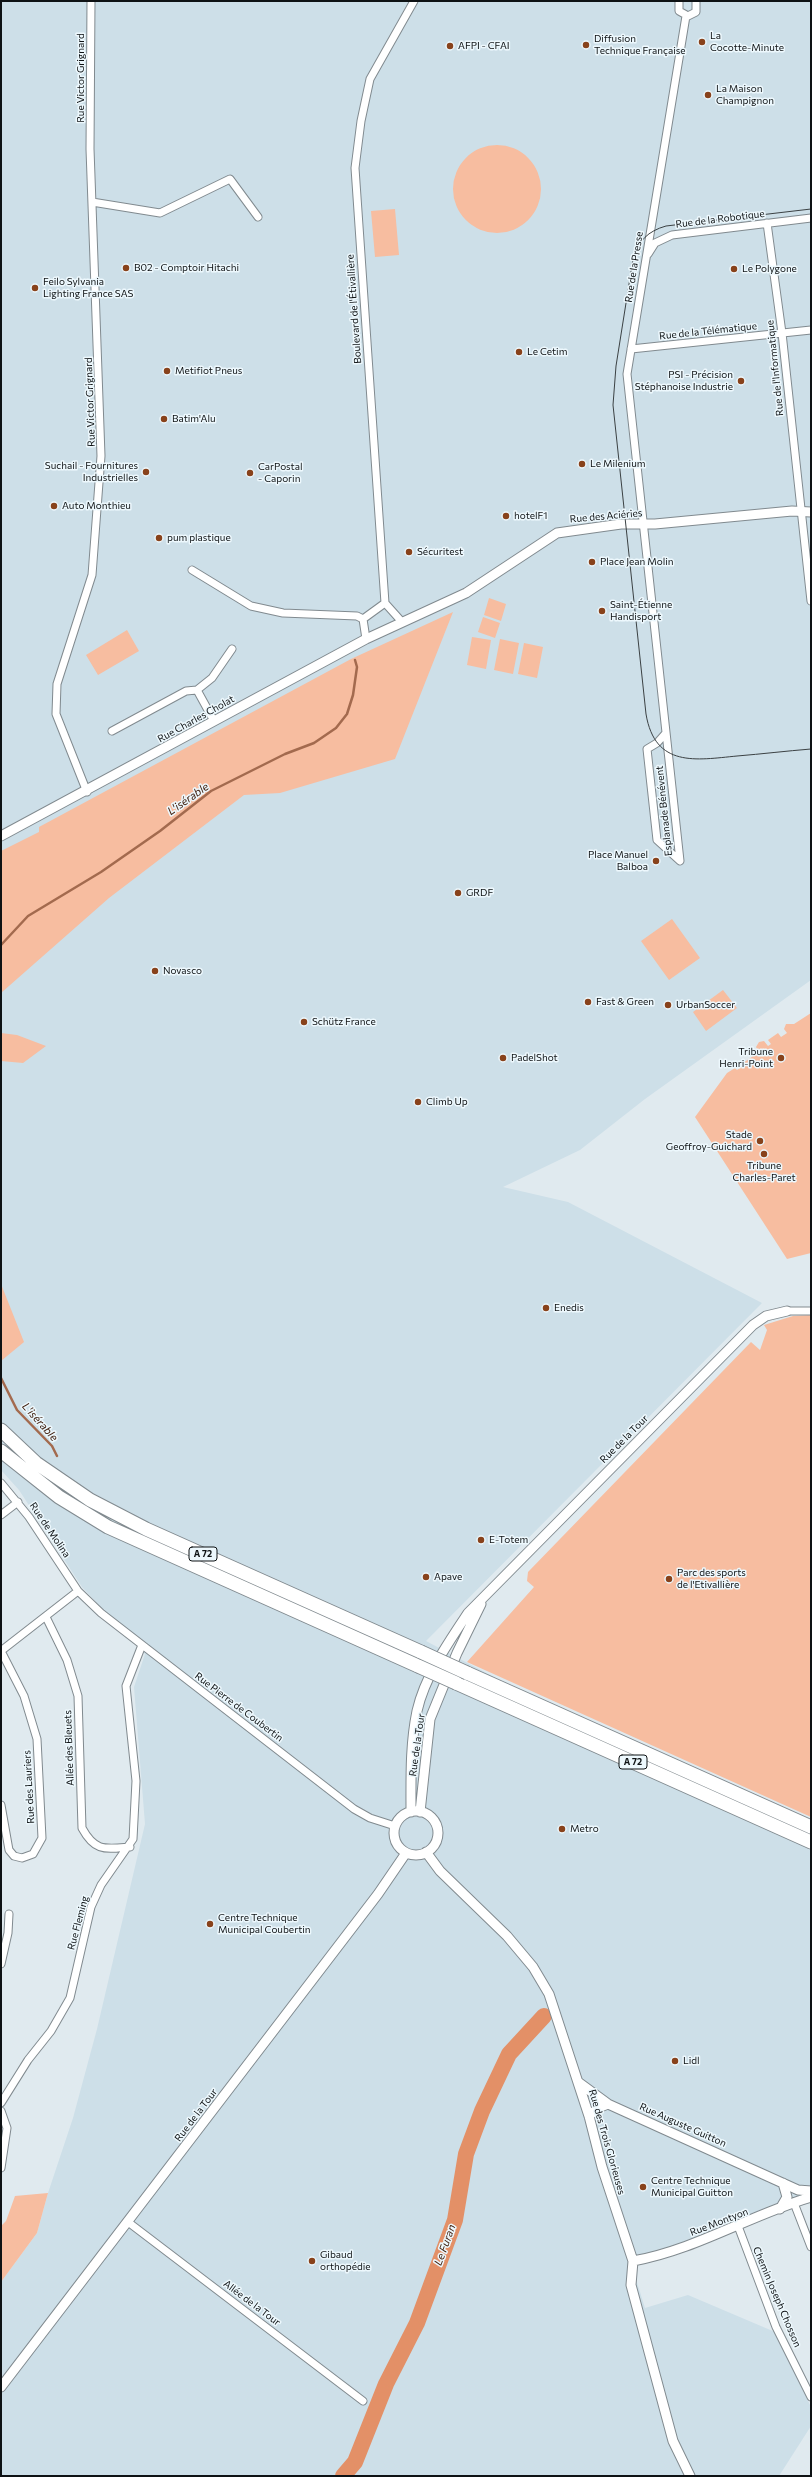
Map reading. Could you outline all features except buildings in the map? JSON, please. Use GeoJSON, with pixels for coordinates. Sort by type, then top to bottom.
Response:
{"type":"FeatureCollection","features":[{"type":"Feature","properties":{"kind":"highway","name":"A 72"},"geometry":{"type":"LineString","coordinates":[[1,1430],[36,1463],[90,1500],[146,1529],[811,1827]]}},
{"type":"Feature","properties":{"kind":"highway","name":"A 72"},"geometry":{"type":"LineString","coordinates":[[1,1450],[59,1497],[108,1527],[811,1842]]}},
{"type":"Feature","properties":{"kind":"street","name":"Rue Victor Grignard"},"geometry":{"type":"LineString","coordinates":[[87,792],[56,714],[57,684],[92,575],[101,456],[92,202],[91,1]]}},
{"type":"Feature","properties":{"kind":"street","name":"Boulevard de l'Étivallière"},"geometry":{"type":"LineString","coordinates":[[385,603],[355,168],[361,121],[370,78],[414,1]]}},
{"type":"Feature","properties":{"kind":"street"},"geometry":{"type":"LineString","coordinates":[[679,1],[679,11],[686,16],[691,16],[696,12],[696,1]]}},
{"type":"Feature","properties":{"kind":"street","name":"Rue de la Presse"},"geometry":{"type":"LineString","coordinates":[[642,523],[627,374],[644,261],[686,16]]}},
{"type":"Feature","properties":{"kind":"street"},"geometry":{"type":"LineString","coordinates":[[92,202],[160,213],[230,179],[258,217]]}},
{"type":"Feature","properties":{"kind":"street","name":"Rue de la Robotique"},"geometry":{"type":"LineString","coordinates":[[644,261],[655,243],[672,235],[811,218]]}},
{"type":"Feature","properties":{"kind":"street","name":"Rue de l'Informatique"},"geometry":{"type":"LineString","coordinates":[[767,223],[782,333],[811,601]]}},
{"type":"Feature","properties":{"kind":"street","name":"Rue de la Télématique"},"geometry":{"type":"LineString","coordinates":[[631,349],[811,330]]}},
{"type":"Feature","properties":{"kind":"street","name":"Rue des Aciéries"},"geometry":{"type":"LineString","coordinates":[[402,622],[466,593],[557,533],[642,523],[801,511],[811,512]]}},
{"type":"Feature","properties":{"kind":"street","name":"Esplanade Bénévent"},"geometry":{"type":"LineString","coordinates":[[642,523],[680,860],[657,840],[647,749],[657,743],[665,734]]}},
{"type":"Feature","properties":{"kind":"street"},"geometry":{"type":"LineString","coordinates":[[192,570],[251,606],[283,613],[357,616],[363,619]]}},
{"type":"Feature","properties":{"kind":"street"},"geometry":{"type":"LineString","coordinates":[[363,619],[385,603],[402,622]]}},
{"type":"Feature","properties":{"kind":"street"},"geometry":{"type":"LineString","coordinates":[[363,619],[366,640]]}},
{"type":"Feature","properties":{"kind":"street","name":"Rue Charles Cholat"},"geometry":{"type":"LineString","coordinates":[[1,836],[87,792],[214,721],[402,622]]}},
{"type":"Feature","properties":{"kind":"street"},"geometry":{"type":"LineString","coordinates":[[112,730],[186,691],[197,690],[212,678],[232,649]]}},
{"type":"Feature","properties":{"kind":"street"},"geometry":{"type":"LineString","coordinates":[[197,690],[214,721]]}},
{"type":"Feature","properties":{"kind":"street"},"geometry":{"type":"LineString","coordinates":[[787,1311],[811,1311]]}},
{"type":"Feature","properties":{"kind":"street","name":"Rue de la Tour"},"geometry":{"type":"LineString","coordinates":[[415,1812],[412,1743],[417,1710],[424,1689],[451,1638],[476,1603],[485,1596],[748,1330],[766,1316],[787,1311]]}},
{"type":"Feature","properties":{"kind":"street","name":"Rue de Molina"},"geometry":{"type":"LineString","coordinates":[[1,1483],[18,1502],[78,1591]]}},
{"type":"Feature","properties":{"kind":"street"},"geometry":{"type":"LineString","coordinates":[[1,1515],[18,1502]]}},
{"type":"Feature","properties":{"kind":"street"},"geometry":{"type":"LineString","coordinates":[[1,1651],[78,1591]]}},
{"type":"Feature","properties":{"kind":"street","name":"Rue Pierre de Coubertin"},"geometry":{"type":"LineString","coordinates":[[78,1591],[142,1645],[354,1809],[370,1818],[395,1826]]}},
{"type":"Feature","properties":{"kind":"street","name":"Rue de la Tour"},"geometry":{"type":"LineString","coordinates":[[415,1812],[430,1719],[457,1653],[485,1596]]}},
{"type":"Feature","properties":{"kind":"street","name":"Allée des Bleuets"},"geometry":{"type":"LineString","coordinates":[[46,1617],[67,1660],[78,1696],[82,1828],[88,1840],[96,1846],[114,1848],[130,1847]]}},
{"type":"Feature","properties":{"kind":"street","name":"Rue Fleming"},"geometry":{"type":"LineString","coordinates":[[1,2103],[28,2060],[51,2031],[70,1998],[90,1907],[105,1878],[130,1847],[133,1839],[136,1781],[126,1686],[142,1645]]}},
{"type":"Feature","properties":{"kind":"street","name":"Rue des Lauriers"},"geometry":{"type":"LineString","coordinates":[[1,1651],[24,1696],[36,1739],[42,1838],[33,1854],[22,1858],[14,1856],[8,1850],[1,1805]]}},
{"type":"Feature","properties":{"kind":"street"},"geometry":{"type":"LineString","coordinates":[[415,1812],[429,1816],[436,1827],[437,1839],[426,1852],[420,1855],[406,1853],[397,1845],[394,1832],[395,1826],[403,1816],[415,1812]]}},
{"type":"Feature","properties":{"kind":"street","name":"Rue des Trois Glorieuses"},"geometry":{"type":"LineString","coordinates":[[426,1852],[440,1871],[507,1936],[537,1972],[550,1994],[589,2116],[602,2167],[633,2261],[630,2285],[673,2440],[690,2476]]}},
{"type":"Feature","properties":{"kind":"street","name":"Rue de la Tour"},"geometry":{"type":"LineString","coordinates":[[1,2387],[378,1894],[406,1853]]}},
{"type":"Feature","properties":{"kind":"street"},"geometry":{"type":"LineString","coordinates":[[1,1964],[8,1933],[9,1914]]}},
{"type":"Feature","properties":{"kind":"street","name":"Rue Auguste Guitton"},"geometry":{"type":"LineString","coordinates":[[578,2082],[608,2104],[798,2190],[811,2191]]}},
{"type":"Feature","properties":{"kind":"street"},"geometry":{"type":"LineString","coordinates":[[589,2116],[598,2108],[608,2104]]}},
{"type":"Feature","properties":{"kind":"street"},"geometry":{"type":"LineString","coordinates":[[1,2111],[7,2128],[1,2168]]}},
{"type":"Feature","properties":{"kind":"street"},"geometry":{"type":"LineString","coordinates":[[780,2209],[787,2197],[783,2183]]}},
{"type":"Feature","properties":{"kind":"street","name":"Rue Montyon"},"geometry":{"type":"LineString","coordinates":[[633,2261],[656,2257],[811,2197]]}},
{"type":"Feature","properties":{"kind":"street"},"geometry":{"type":"LineString","coordinates":[[794,2203],[811,2247]]}},
{"type":"Feature","properties":{"kind":"street","name":"Allée de la Tour"},"geometry":{"type":"LineString","coordinates":[[128,2222],[363,2401]]}},
{"type":"Feature","properties":{"kind":"street","name":"Chemin Joseph Chosson"},"geometry":{"type":"LineString","coordinates":[[738,2226],[776,2326],[811,2397]]}},
{"type":"Feature","properties":{"kind":"shaded area"},"geometry":{"type":"Polygon","coordinates":[[[1,1],[811,1],[811,980],[645,1099],[580,1150],[503,1187],[568,1202],[762,1303],[426,1641],[811,1845],[811,2192],[631,2263],[645,2308],[688,2295],[775,2332],[811,2407],[811,2426],[779,2476],[1,2476],[1,2282],[37,2233],[48,2193],[73,2118],[97,2029],[145,1824],[134,1687],[145,1654],[82,1587],[19,1490],[1,1470],[1,1]]]}},
{"type":"Feature","properties":{"kind":"shaded area"},"geometry":{"type":"Polygon","coordinates":[[[497,145],[514,148],[528,158],[538,172],[541,189],[538,206],[528,220],[514,230],[497,233],[480,230],[466,220],[456,206],[453,189],[456,172],[466,158],[480,148],[497,145]]]}},
{"type":"Feature","properties":{"kind":"shaded area"},"geometry":{"type":"Polygon","coordinates":[[[395,209],[399,255],[375,257],[371,211],[395,209]]]}},
{"type":"Feature","properties":{"kind":"shaded area"},"geometry":{"type":"Polygon","coordinates":[[[489,598],[506,604],[501,621],[484,615],[489,598]]]}},
{"type":"Feature","properties":{"kind":"shaded area"},"geometry":{"type":"Polygon","coordinates":[[[453,612],[395,759],[280,793],[244,795],[109,898],[1,993],[1,851],[39,832],[39,827],[351,659],[453,612]]]}},
{"type":"Feature","properties":{"kind":"shaded area"},"geometry":{"type":"Polygon","coordinates":[[[483,617],[500,623],[495,638],[478,632],[483,617]]]}},
{"type":"Feature","properties":{"kind":"shaded area"},"geometry":{"type":"Polygon","coordinates":[[[127,630],[139,651],[98,675],[86,655],[127,630]]]}},
{"type":"Feature","properties":{"kind":"shaded area"},"geometry":{"type":"Polygon","coordinates":[[[472,637],[491,640],[486,669],[467,665],[472,637]]]}},
{"type":"Feature","properties":{"kind":"shaded area"},"geometry":{"type":"Polygon","coordinates":[[[500,639],[519,643],[513,674],[494,670],[500,639]]]}},
{"type":"Feature","properties":{"kind":"shaded area"},"geometry":{"type":"Polygon","coordinates":[[[524,643],[543,647],[537,678],[518,674],[524,643]]]}},
{"type":"Feature","properties":{"kind":"shaded area"},"geometry":{"type":"Polygon","coordinates":[[[672,919],[700,958],[669,980],[641,941],[672,919]]]}},
{"type":"Feature","properties":{"kind":"shaded area"},"geometry":{"type":"Polygon","coordinates":[[[723,990],[737,1008],[706,1031],[693,1012],[723,990]]]}},
{"type":"Feature","properties":{"kind":"shaded area","name":"Stade Geoffroy-Guichard"},"geometry":{"type":"Polygon","coordinates":[[[811,1013],[811,1253],[787,1259],[695,1117],[727,1073],[735,1068],[737,1070],[744,1065],[743,1063],[759,1052],[756,1047],[759,1042],[764,1041],[768,1046],[771,1044],[768,1040],[778,1033],[781,1037],[787,1033],[784,1029],[786,1024],[794,1024],[811,1013]]]}},
{"type":"Feature","properties":{"kind":"shaded area"},"geometry":{"type":"Polygon","coordinates":[[[1,1033],[17,1035],[46,1046],[23,1063],[1,1061],[1,1033]]]}},
{"type":"Feature","properties":{"kind":"shaded area"},"geometry":{"type":"Polygon","coordinates":[[[1,1284],[24,1342],[1,1361],[1,1284]]]}},
{"type":"Feature","properties":{"kind":"shaded area","name":"Parc des sports de l'Etivallière"},"geometry":{"type":"Polygon","coordinates":[[[811,1315],[811,1817],[467,1662],[534,1587],[527,1581],[528,1572],[751,1342],[760,1350],[767,1330],[764,1325],[793,1316],[811,1315]]]}},
{"type":"Feature","properties":{"kind":"shaded area"},"geometry":{"type":"Polygon","coordinates":[[[48,2193],[37,2233],[1,2282],[1,2226],[6,2221],[15,2196],[48,2193]]]}},
{"type":"Feature","properties":{"kind":"waterway","name":"L'isérable"},"geometry":{"type":"LineString","coordinates":[[1,945],[28,916],[101,872],[160,831],[211,791],[285,754],[314,743],[336,728],[347,714],[353,695],[357,667],[355,660]]}},
{"type":"Feature","properties":{"kind":"waterway","name":"L'isérable"},"geometry":{"type":"LineString","coordinates":[[1,1378],[17,1410],[52,1446],[57,1456]]}},
{"type":"Feature","properties":{"kind":"waterway","name":"Le Furan"},"geometry":{"type":"LineString","coordinates":[[343,2476],[355,2462],[386,2384],[417,2323],[455,2220],[466,2154],[482,2111],[509,2054],[544,2016]]}},
{"type":"Feature","properties":{"kind":"tram line"},"geometry":{"type":"LineString","coordinates":[[811,209],[666,226],[649,234],[641,242],[633,259],[616,366],[613,405],[646,714],[651,731],[658,744],[668,752],[680,757],[693,759],[722,758],[811,749]]}},
{"type":"Feature","properties":{"kind":"place","name":"La Cocotte-Minute"},"geometry":{"type":"Point","coordinates":[702,42]}},
{"type":"Feature","properties":{"kind":"place","name":"Diffusion Technique Française"},"geometry":{"type":"Point","coordinates":[586,45]}},
{"type":"Feature","properties":{"kind":"place","name":"AFPI - CFAI"},"geometry":{"type":"Point","coordinates":[450,46]}},
{"type":"Feature","properties":{"kind":"place","name":"La Maison Champignon"},"geometry":{"type":"Point","coordinates":[708,95]}},
{"type":"Feature","properties":{"kind":"place","name":"B02 - Comptoir Hitachi"},"geometry":{"type":"Point","coordinates":[126,268]}},
{"type":"Feature","properties":{"kind":"place","name":"Le Polygone"},"geometry":{"type":"Point","coordinates":[734,269]}},
{"type":"Feature","properties":{"kind":"place","name":"Feilo Sylvania Lighting France SAS"},"geometry":{"type":"Point","coordinates":[35,288]}},
{"type":"Feature","properties":{"kind":"place","name":"Le Cetim"},"geometry":{"type":"Point","coordinates":[519,352]}},
{"type":"Feature","properties":{"kind":"place","name":"Metifiot Pneus"},"geometry":{"type":"Point","coordinates":[167,371]}},
{"type":"Feature","properties":{"kind":"place","name":"PSI - Précision Stéphanoise Industrie"},"geometry":{"type":"Point","coordinates":[741,381]}},
{"type":"Feature","properties":{"kind":"place","name":"Batim'Alu"},"geometry":{"type":"Point","coordinates":[164,419]}},
{"type":"Feature","properties":{"kind":"place","name":"Le Milenium"},"geometry":{"type":"Point","coordinates":[582,464]}},
{"type":"Feature","properties":{"kind":"place","name":"Suchail - Fournitures Industrielles"},"geometry":{"type":"Point","coordinates":[146,472]}},
{"type":"Feature","properties":{"kind":"place","name":"CarPostal - Caporin"},"geometry":{"type":"Point","coordinates":[250,473]}},
{"type":"Feature","properties":{"kind":"place","name":"Auto Monthieu"},"geometry":{"type":"Point","coordinates":[54,506]}},
{"type":"Feature","properties":{"kind":"place","name":"hotelF1"},"geometry":{"type":"Point","coordinates":[506,516]}},
{"type":"Feature","properties":{"kind":"place","name":"pum plastique"},"geometry":{"type":"Point","coordinates":[159,538]}},
{"type":"Feature","properties":{"kind":"place","name":"Sécuritest"},"geometry":{"type":"Point","coordinates":[409,552]}},
{"type":"Feature","properties":{"kind":"place","name":"Place Jean Molin"},"geometry":{"type":"Point","coordinates":[592,562]}},
{"type":"Feature","properties":{"kind":"place","name":"Saint-Étienne Handisport"},"geometry":{"type":"Point","coordinates":[602,611]}},
{"type":"Feature","properties":{"kind":"place","name":"Place Manuel Balboa"},"geometry":{"type":"Point","coordinates":[656,861]}},
{"type":"Feature","properties":{"kind":"place","name":"GRDF"},"geometry":{"type":"Point","coordinates":[458,893]}},
{"type":"Feature","properties":{"kind":"place","name":"Novasco"},"geometry":{"type":"Point","coordinates":[155,971]}},
{"type":"Feature","properties":{"kind":"place","name":"Fast & Green"},"geometry":{"type":"Point","coordinates":[588,1002]}},
{"type":"Feature","properties":{"kind":"place","name":"UrbanSoccer"},"geometry":{"type":"Point","coordinates":[668,1005]}},
{"type":"Feature","properties":{"kind":"place","name":"Schütz France"},"geometry":{"type":"Point","coordinates":[304,1022]}},
{"type":"Feature","properties":{"kind":"place","name":"PadelShot"},"geometry":{"type":"Point","coordinates":[503,1058]}},
{"type":"Feature","properties":{"kind":"place","name":"Tribune Henri-Point"},"geometry":{"type":"Point","coordinates":[781,1058]}},
{"type":"Feature","properties":{"kind":"place","name":"Climb Up"},"geometry":{"type":"Point","coordinates":[418,1102]}},
{"type":"Feature","properties":{"kind":"place","name":"Stade Geoffroy-Guichard"},"geometry":{"type":"Point","coordinates":[760,1141]}},
{"type":"Feature","properties":{"kind":"place","name":"Tribune Charles-Paret"},"geometry":{"type":"Point","coordinates":[764,1154]}},
{"type":"Feature","properties":{"kind":"place","name":"Enedis"},"geometry":{"type":"Point","coordinates":[546,1308]}},
{"type":"Feature","properties":{"kind":"place","name":"E-Totem"},"geometry":{"type":"Point","coordinates":[481,1540]}},
{"type":"Feature","properties":{"kind":"place","name":"Apave"},"geometry":{"type":"Point","coordinates":[426,1577]}},
{"type":"Feature","properties":{"kind":"place","name":"Parc des sports de l'Etivallière"},"geometry":{"type":"Point","coordinates":[669,1579]}},
{"type":"Feature","properties":{"kind":"place","name":"Metro"},"geometry":{"type":"Point","coordinates":[562,1829]}},
{"type":"Feature","properties":{"kind":"place","name":"Centre Technique Municipal Coubertin"},"geometry":{"type":"Point","coordinates":[210,1924]}},
{"type":"Feature","properties":{"kind":"place","name":"Lidl"},"geometry":{"type":"Point","coordinates":[675,2061]}},
{"type":"Feature","properties":{"kind":"place","name":"Centre Technique Municipal Guitton"},"geometry":{"type":"Point","coordinates":[643,2187]}},
{"type":"Feature","properties":{"kind":"place","name":"Gibaud orthopédie"},"geometry":{"type":"Point","coordinates":[312,2261]}}]}
